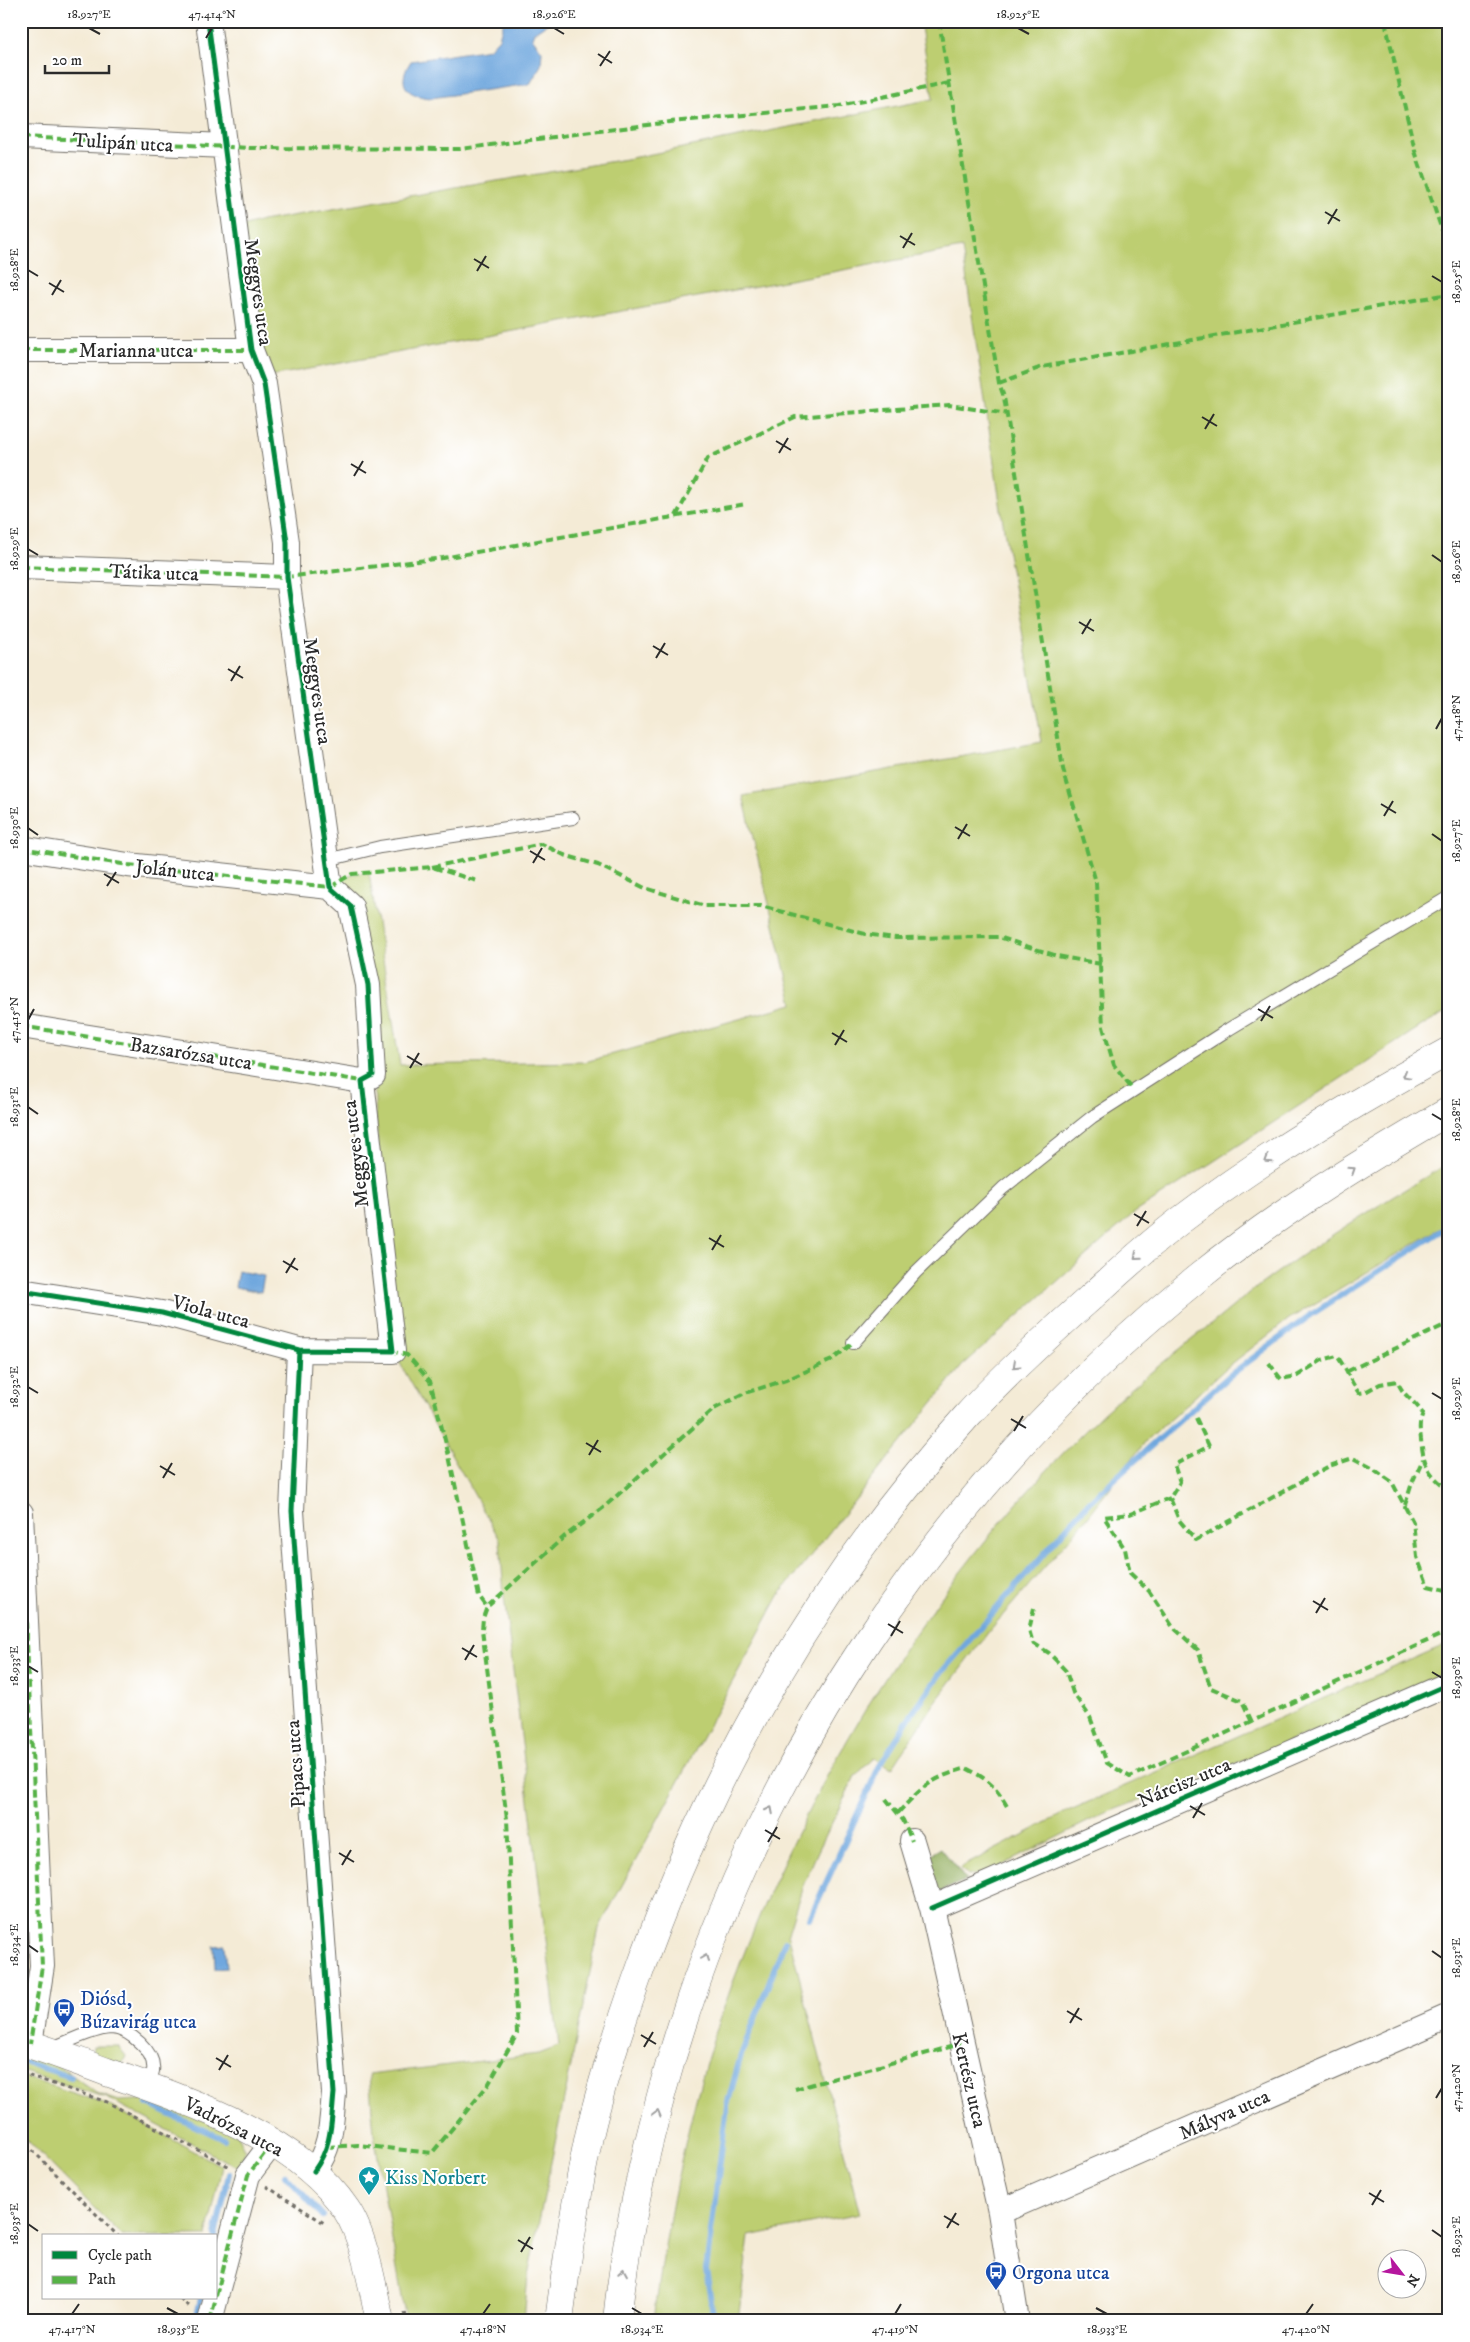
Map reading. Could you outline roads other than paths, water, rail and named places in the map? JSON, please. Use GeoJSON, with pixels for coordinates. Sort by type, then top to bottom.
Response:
{"type":"FeatureCollection","features":[{"type":"Feature","properties":{"kind":"main road"},"geometry":{"type":"LineString","coordinates":[[559,2321],[574,2214],[590,2134],[611,2054],[645,1956],[690,1839],[747,1725],[793,1647],[832,1587],[911,1481],[966,1417],[1014,1367],[1132,1261],[1180,1221],[1354,1103],[1449,1051]]}},
{"type":"Feature","properties":{"kind":"main road"},"geometry":{"type":"LineString","coordinates":[[617,2321],[628,2241],[640,2177],[676,2042],[704,1961],[733,1887],[766,1817],[826,1705],[863,1647],[926,1556],[992,1476],[1042,1421],[1096,1368],[1168,1303],[1254,1236],[1388,1146],[1449,1111]]}},
{"type":"Feature","properties":{"kind":"main road","name":"Vadrózsa utca"},"geometry":{"type":"LineString","coordinates":[[33,2045],[147,2086],[239,2125],[273,2142],[314,2172],[347,2210],[369,2268],[380,2321]]}},
{"type":"Feature","properties":{"kind":"street","name":"Meggyes utca"},"geometry":{"type":"LineString","coordinates":[[208,21],[251,350],[264,384],[287,542],[287,577],[330,887],[351,906],[368,985],[373,1075],[362,1081],[393,1351]]}},
{"type":"Feature","properties":{"kind":"street","name":"Tulipán utca"},"geometry":{"type":"LineString","coordinates":[[21,137],[225,146]]}},
{"type":"Feature","properties":{"kind":"street","name":"Marianna utca"},"geometry":{"type":"LineString","coordinates":[[21,350],[251,350]]}},
{"type":"Feature","properties":{"kind":"street","name":"Tátika utca"},"geometry":{"type":"LineString","coordinates":[[21,567],[287,577]]}},
{"type":"Feature","properties":{"kind":"street","name":"Jolán utca"},"geometry":{"type":"LineString","coordinates":[[21,848],[128,865],[330,887]]}},
{"type":"Feature","properties":{"kind":"street","name":"Bazsarózsa utca"},"geometry":{"type":"LineString","coordinates":[[21,1026],[362,1081]]}},
{"type":"Feature","properties":{"kind":"street","name":"Viola utca"},"geometry":{"type":"LineString","coordinates":[[21,1291],[162,1313],[298,1350],[393,1351]]}},
{"type":"Feature","properties":{"kind":"street","name":"Pipacs utca"},"geometry":{"type":"LineString","coordinates":[[298,1350],[292,1511],[334,2093],[330,2135],[324,2156],[314,2172]]}},
{"type":"Feature","properties":{"kind":"street"},"geometry":{"type":"LineString","coordinates":[[21,1513],[42,1966],[33,2045]]}},
{"type":"Feature","properties":{"kind":"street","name":"Nárcisz utca"},"geometry":{"type":"LineString","coordinates":[[932,1908],[1449,1684]]}},
{"type":"Feature","properties":{"kind":"street","name":"Kertész utca"},"geometry":{"type":"LineString","coordinates":[[912,1841],[932,1908],[1000,2212],[1012,2320]]}},
{"type":"Feature","properties":{"kind":"street","name":"Mályva utca"},"geometry":{"type":"LineString","coordinates":[[1000,2212],[1449,2016]]}},
{"type":"Feature","properties":{"kind":"street"},"geometry":{"type":"LineString","coordinates":[[218,2289],[248,2175],[273,2142]]}},
{"type":"Feature","properties":{"kind":"street"},"geometry":{"type":"LineString","coordinates":[[210,2321],[215,2300]]}},
{"type":"Feature","properties":{"kind":"lane"},"geometry":{"type":"LineString","coordinates":[[327,860],[380,847],[573,818]]}},
{"type":"Feature","properties":{"kind":"lane"},"geometry":{"type":"LineString","coordinates":[[853,1342],[915,1273],[1003,1188],[1092,1117],[1229,1029],[1449,897]]}},
{"type":"Feature","properties":{"kind":"lane"},"geometry":{"type":"LineString","coordinates":[[33,2045],[110,2028],[123,2031],[140,2043],[148,2052],[153,2071],[147,2086]]}},
{"type":"Feature","properties":{"kind":"water"},"geometry":{"type":"Polygon","coordinates":[[[504,21],[552,21],[534,32],[532,38],[542,51],[541,65],[530,84],[431,98],[415,95],[406,87],[404,76],[411,61],[489,49],[499,38],[504,21]]]}},
{"type":"Feature","properties":{"kind":"water"},"geometry":{"type":"Polygon","coordinates":[[[238,1271],[264,1276],[261,1292],[235,1287],[238,1271]]]}},
{"type":"Feature","properties":{"kind":"water"},"geometry":{"type":"Polygon","coordinates":[[[225,1945],[227,1968],[215,1969],[214,1946],[225,1945]]]}},
{"type":"Feature","properties":{"kind":"waterway"},"geometry":{"type":"LineString","coordinates":[[810,1918],[880,1765],[911,1715],[940,1674],[1089,1502],[1229,1376],[1312,1314],[1449,1226]]}},
{"type":"Feature","properties":{"kind":"waterway"},"geometry":{"type":"LineString","coordinates":[[714,2321],[706,2270],[727,2106],[741,2055],[785,1941]]}},
{"type":"Feature","properties":{"kind":"waterway"},"geometry":{"type":"LineString","coordinates":[[21,2061],[71,2077]]}},
{"type":"Feature","properties":{"kind":"waterway"},"geometry":{"type":"LineString","coordinates":[[147,2104],[224,2139]]}},
{"type":"Feature","properties":{"kind":"waterway"},"geometry":{"type":"LineString","coordinates":[[215,2234],[229,2174]]}},
{"type":"Feature","properties":{"kind":"waterway"},"geometry":{"type":"LineString","coordinates":[[285,2175],[323,2216]]}},
{"type":"Feature","properties":{"kind":"waterway"},"geometry":{"type":"LineString","coordinates":[[198,2312],[201,2300]]}},
{"type":"Feature","properties":{"kind":"place","name":"Diósd, Búzavirág utca"},"geometry":{"type":"Point","coordinates":[64,2028]}},
{"type":"Feature","properties":{"kind":"place","name":"Kiss Norbert"},"geometry":{"type":"Point","coordinates":[369,2196]}},
{"type":"Feature","properties":{"kind":"place","name":"Orgona utca"},"geometry":{"type":"Point","coordinates":[996,2291]}}]}
